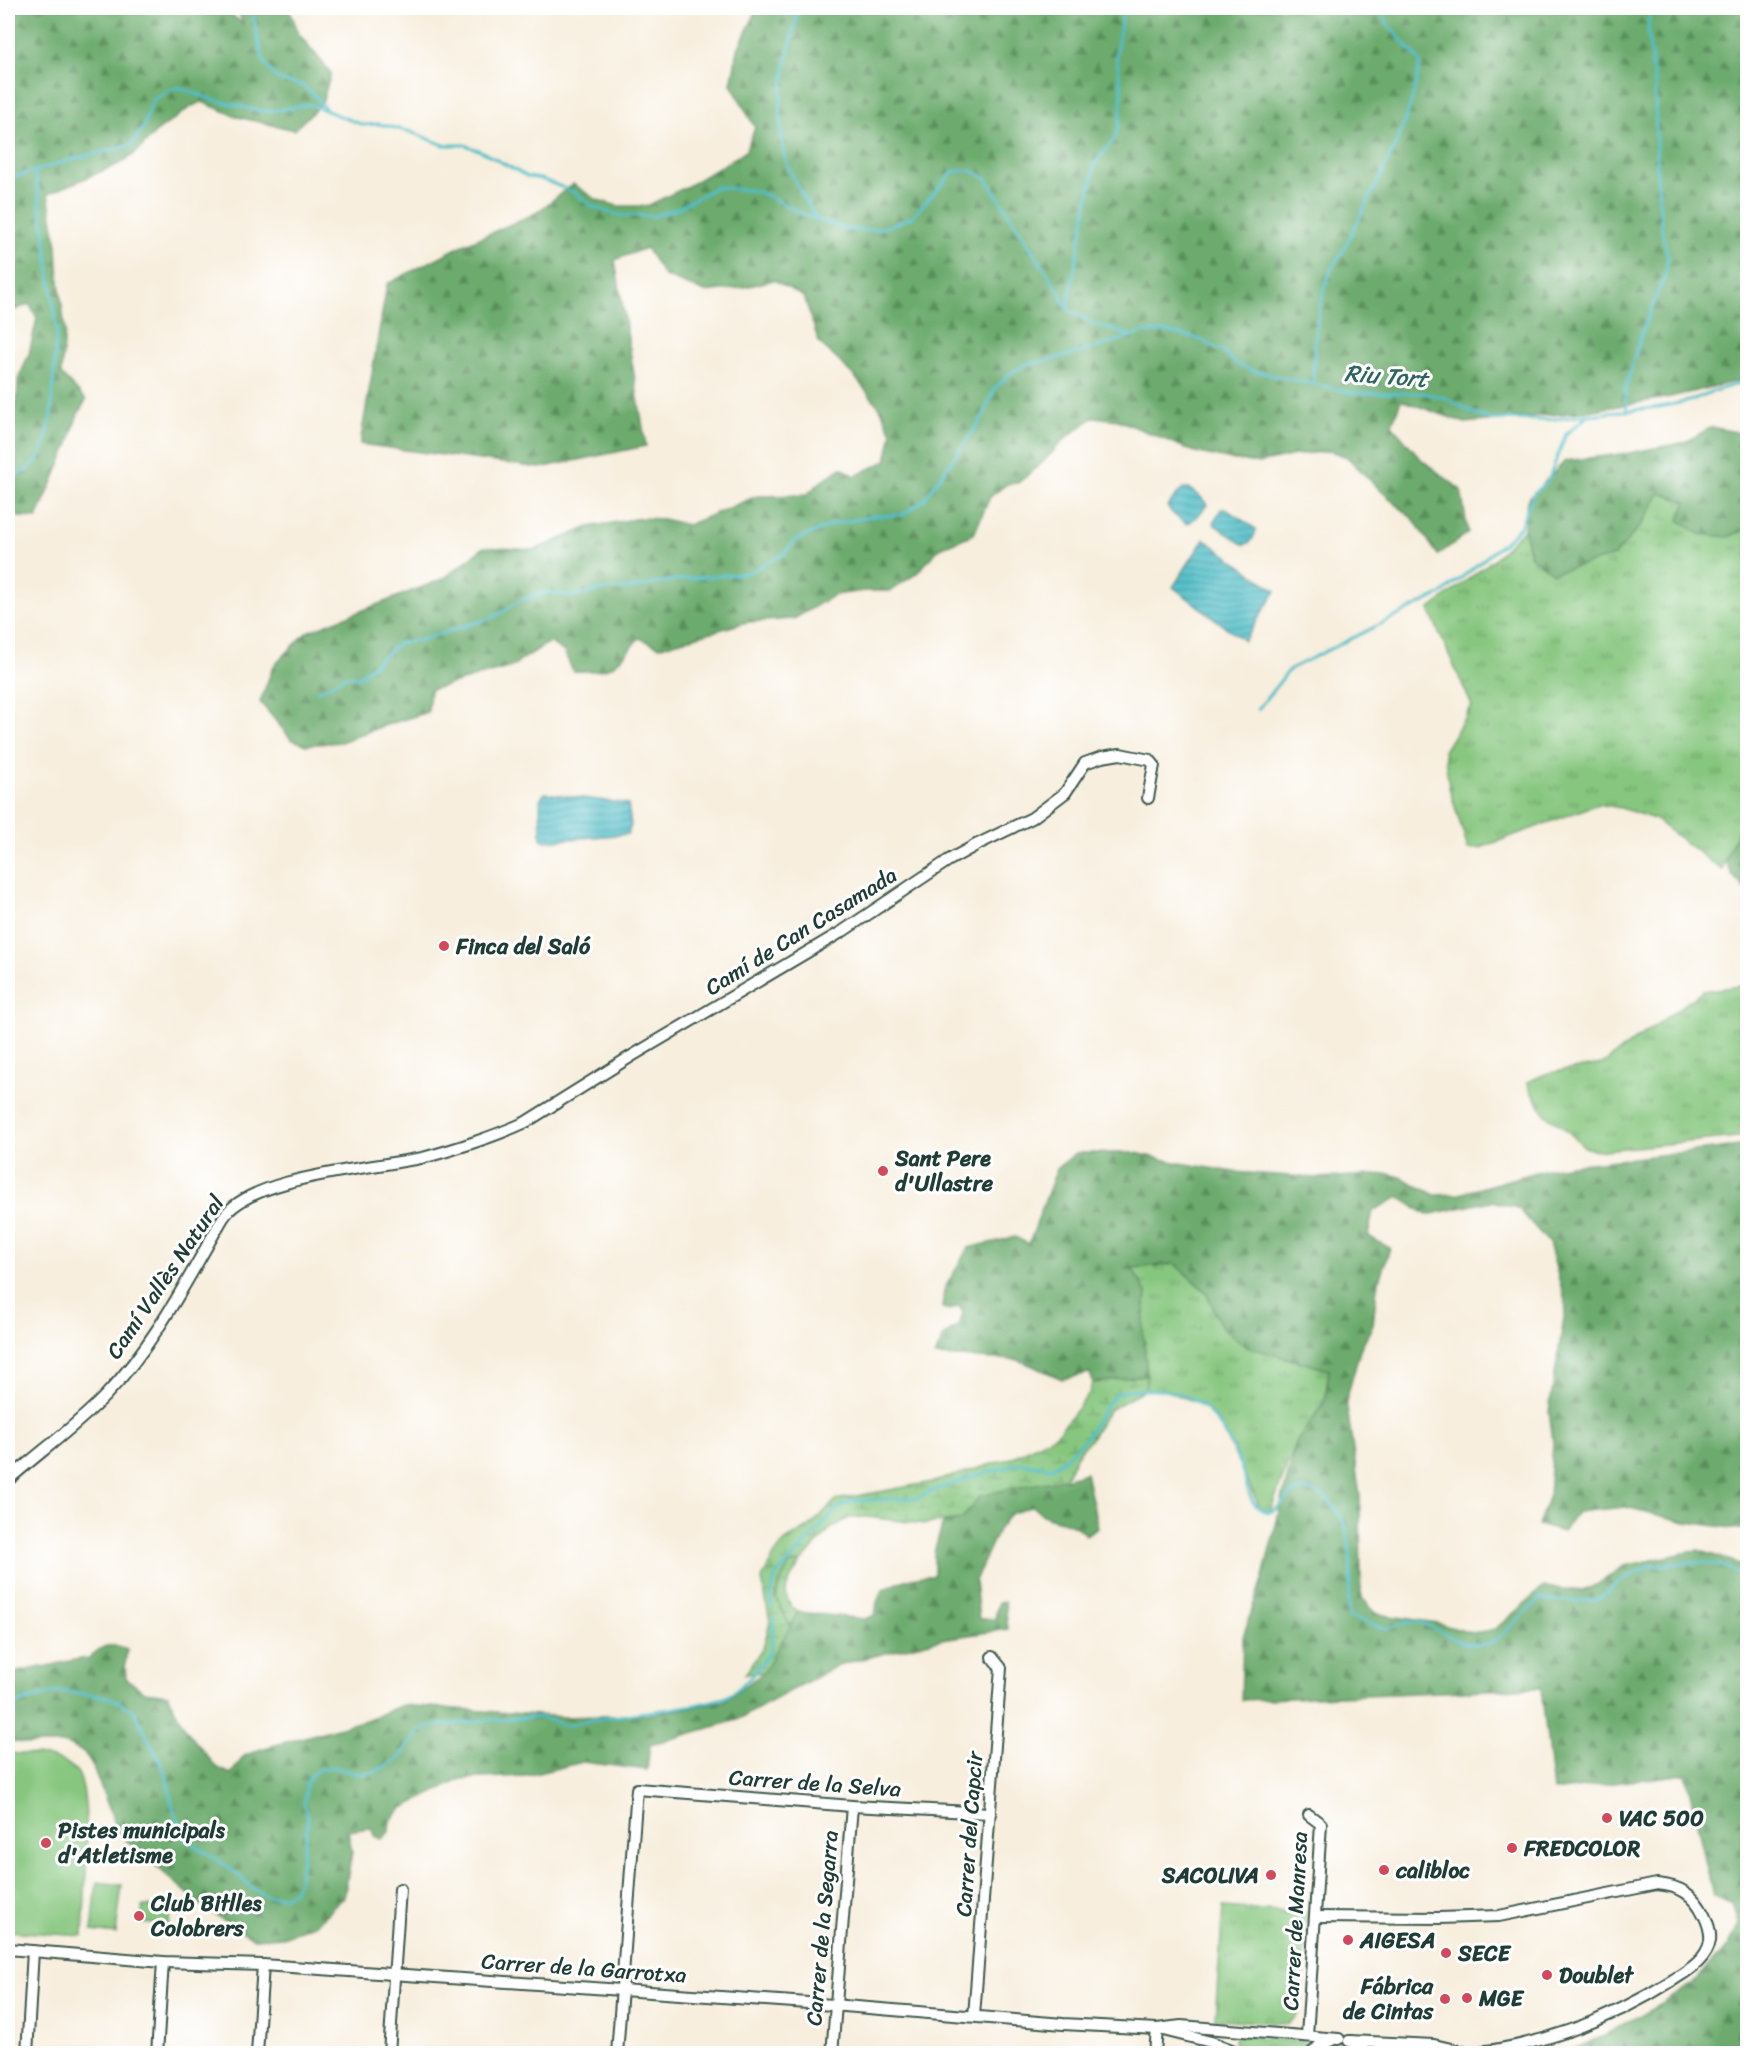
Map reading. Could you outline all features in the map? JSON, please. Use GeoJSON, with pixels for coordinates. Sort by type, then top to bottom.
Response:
{"type":"FeatureCollection","features":[{"type":"Feature","properties":{"kind":"street","name":"Camí de Can Casamada"},"geometry":{"type":"LineString","coordinates":[[425,1157],[512,1129],[545,1112],[630,1057],[843,931],[949,860],[978,843],[1032,818],[1065,793],[1085,763],[1102,756],[1120,754],[1150,760],[1154,765],[1148,798]]}},
{"type":"Feature","properties":{"kind":"street","name":"Camí Vallès Natural"},"geometry":{"type":"LineString","coordinates":[[8,1480],[95,1406],[113,1387],[161,1327],[223,1218],[236,1203],[256,1193],[325,1173],[425,1157]]}},
{"type":"Feature","properties":{"kind":"street","name":"Carrer del Capcir"},"geometry":{"type":"LineString","coordinates":[[974,2016],[1001,1668],[992,1657]]}},
{"type":"Feature","properties":{"kind":"street","name":"Carrer de la Selva"},"geometry":{"type":"LineString","coordinates":[[622,1991],[637,1789],[852,1806],[990,1813]]}},
{"type":"Feature","properties":{"kind":"street","name":"Carrer de la Segarra"},"geometry":{"type":"LineString","coordinates":[[832,2054],[852,1806]]}},
{"type":"Feature","properties":{"kind":"street","name":"Carrer de Manresa"},"geometry":{"type":"LineString","coordinates":[[1307,2036],[1321,1824],[1309,1815]]}},
{"type":"Feature","properties":{"kind":"street","name":"Carrer de la Garrotxa"},"geometry":{"type":"LineString","coordinates":[[1315,1917],[1499,1916],[1658,1884],[1678,1887],[1694,1899],[1710,1931],[1710,1943],[1702,1958],[1667,1984],[1625,2008],[1576,2028],[1529,2043],[1458,2054]]}},
{"type":"Feature","properties":{"kind":"street"},"geometry":{"type":"LineString","coordinates":[[390,2054],[400,1888]]}},
{"type":"Feature","properties":{"kind":"street","name":"Carrer de la Garrotxa"},"geometry":{"type":"LineString","coordinates":[[8,1949],[163,1962],[263,1965],[1157,2029],[1211,2042],[1242,2054]]}},
{"type":"Feature","properties":{"kind":"street"},"geometry":{"type":"LineString","coordinates":[[27,2054],[33,1951]]}},
{"type":"Feature","properties":{"kind":"street"},"geometry":{"type":"LineString","coordinates":[[157,2054],[163,1962]]}},
{"type":"Feature","properties":{"kind":"street"},"geometry":{"type":"LineString","coordinates":[[257,2054],[263,1965]]}},
{"type":"Feature","properties":{"kind":"street"},"geometry":{"type":"LineString","coordinates":[[617,2054],[622,1991]]}},
{"type":"Feature","properties":{"kind":"street","name":"Carrer de la Garrotxa"},"geometry":{"type":"LineString","coordinates":[[1157,2029],[1181,2026],[1434,2045],[1471,2053]]}},
{"type":"Feature","properties":{"kind":"street"},"geometry":{"type":"LineString","coordinates":[[1155,2054],[1157,2029]]}},
{"type":"Feature","properties":{"kind":"street"},"geometry":{"type":"LineString","coordinates":[[1311,2054],[1320,2045],[1344,2040],[1358,2045],[1367,2054]]}},
{"type":"Feature","properties":{"kind":"green space"},"geometry":{"type":"Polygon","coordinates":[[[8,8],[224,8],[243,24],[237,8],[289,8],[299,34],[331,73],[322,103],[294,130],[238,117],[202,102],[192,106],[155,133],[136,153],[119,164],[48,194],[57,245],[65,330],[61,374],[86,400],[77,416],[69,444],[37,518],[8,516],[8,414],[17,402],[18,380],[29,354],[37,318],[29,304],[8,313],[8,8]]]}},
{"type":"Feature","properties":{"kind":"green space"},"geometry":{"type":"Polygon","coordinates":[[[758,8],[1747,8],[1747,379],[1670,397],[1584,412],[1465,423],[1401,400],[1392,425],[1422,460],[1461,490],[1468,533],[1438,555],[1414,520],[1347,457],[1330,451],[1295,455],[1259,463],[1227,459],[1195,452],[1118,420],[1094,417],[1067,437],[1042,463],[1018,483],[1007,484],[990,497],[974,534],[940,548],[916,574],[890,591],[864,591],[834,595],[794,619],[747,622],[660,647],[639,638],[618,662],[597,671],[573,671],[564,652],[549,642],[511,667],[430,690],[428,712],[341,742],[306,745],[291,739],[260,702],[273,667],[307,632],[443,579],[484,547],[534,550],[589,527],[640,518],[663,519],[688,525],[757,496],[806,495],[825,478],[842,468],[855,476],[886,461],[892,433],[880,408],[855,377],[819,342],[804,297],[774,280],[741,288],[705,292],[664,276],[646,248],[615,260],[646,446],[540,468],[360,444],[387,284],[459,247],[536,213],[573,184],[597,200],[618,206],[647,206],[688,186],[745,152],[755,128],[731,84],[738,49],[758,8]]]}},
{"type":"Feature","properties":{"kind":"green space"},"geometry":{"type":"Polygon","coordinates":[[[1711,427],[1741,433],[1747,438],[1747,529],[1728,537],[1700,534],[1679,520],[1687,502],[1660,493],[1641,525],[1614,556],[1553,573],[1530,556],[1524,529],[1527,500],[1565,461],[1629,453],[1686,442],[1711,427]]]}},
{"type":"Feature","properties":{"kind":"green space"},"geometry":{"type":"Polygon","coordinates":[[[1660,493],[1688,502],[1728,537],[1747,529],[1747,809],[1722,870],[1654,819],[1621,808],[1598,804],[1480,848],[1468,849],[1449,787],[1444,751],[1472,706],[1429,610],[1494,559],[1524,529],[1530,556],[1641,525],[1660,493]]]}},
{"type":"Feature","properties":{"kind":"green space"},"geometry":{"type":"Polygon","coordinates":[[[1747,809],[1748,886],[1744,888],[1733,876],[1725,860],[1747,809]]]}},
{"type":"Feature","properties":{"kind":"green space"},"geometry":{"type":"Polygon","coordinates":[[[1747,985],[1747,1136],[1595,1151],[1585,1147],[1546,1115],[1532,1093],[1527,1082],[1548,1073],[1602,1064],[1703,991],[1747,985]]]}},
{"type":"Feature","properties":{"kind":"green space"},"geometry":{"type":"Polygon","coordinates":[[[1747,1145],[1747,1530],[1685,1522],[1626,1507],[1577,1512],[1563,1532],[1538,1525],[1549,1495],[1553,1443],[1549,1411],[1566,1305],[1549,1243],[1518,1208],[1492,1201],[1427,1215],[1399,1197],[1373,1211],[1368,1236],[1390,1248],[1377,1287],[1373,1325],[1361,1347],[1346,1401],[1360,1496],[1361,1597],[1377,1614],[1437,1623],[1471,1633],[1494,1630],[1544,1587],[1583,1591],[1598,1584],[1624,1566],[1698,1550],[1747,1566],[1747,2053],[1564,2053],[1593,2041],[1664,2003],[1697,1980],[1729,1946],[1739,1924],[1733,1904],[1713,1896],[1686,1774],[1553,1791],[1541,1688],[1241,1700],[1243,1637],[1264,1573],[1296,1443],[1325,1401],[1329,1370],[1247,1347],[1222,1328],[1206,1292],[1175,1264],[1132,1268],[1146,1292],[1143,1333],[1147,1375],[1093,1383],[1090,1373],[1062,1379],[1019,1360],[935,1356],[944,1335],[959,1326],[963,1313],[959,1306],[950,1310],[942,1308],[944,1290],[968,1248],[1015,1237],[1029,1244],[1057,1168],[1076,1153],[1136,1153],[1234,1172],[1317,1178],[1389,1174],[1401,1177],[1435,1195],[1459,1194],[1547,1169],[1747,1145]]]}},
{"type":"Feature","properties":{"kind":"green space"},"geometry":{"type":"Polygon","coordinates":[[[1175,1264],[1206,1292],[1222,1328],[1247,1346],[1329,1370],[1325,1401],[1296,1443],[1270,1512],[1261,1510],[1223,1430],[1201,1404],[1164,1390],[1145,1390],[1147,1375],[1143,1333],[1146,1292],[1132,1268],[1175,1264]]]}},
{"type":"Feature","properties":{"kind":"green space"},"geometry":{"type":"Polygon","coordinates":[[[1147,1375],[1145,1390],[1109,1410],[1090,1440],[1077,1455],[1065,1479],[980,1496],[961,1520],[925,1524],[866,1517],[849,1518],[830,1529],[801,1562],[789,1565],[779,1584],[776,1598],[790,1626],[764,1672],[745,1674],[763,1648],[770,1622],[762,1579],[774,1555],[784,1542],[810,1526],[836,1500],[937,1481],[1011,1458],[1056,1435],[1088,1395],[1093,1383],[1147,1375]]]}},
{"type":"Feature","properties":{"kind":"green space"},"geometry":{"type":"Polygon","coordinates":[[[1086,1473],[1098,1528],[1085,1535],[1072,1524],[1045,1516],[1033,1506],[1010,1514],[998,1530],[975,1581],[979,1619],[995,1619],[998,1603],[1005,1602],[1008,1629],[942,1639],[838,1665],[737,1720],[650,1745],[647,1770],[583,1762],[526,1776],[461,1779],[401,1809],[390,1821],[389,1832],[382,1839],[376,1838],[371,1828],[348,1831],[352,1853],[344,1897],[316,1924],[283,1937],[255,1939],[208,1911],[119,1834],[93,1767],[84,1752],[66,1744],[28,1744],[8,1740],[8,1675],[89,1658],[98,1650],[111,1645],[127,1649],[126,1678],[144,1692],[169,1695],[187,1731],[217,1768],[231,1774],[244,1756],[261,1749],[366,1720],[402,1705],[564,1717],[647,1715],[724,1701],[764,1672],[798,1612],[865,1619],[875,1615],[877,1602],[883,1590],[914,1577],[934,1576],[934,1552],[943,1523],[961,1520],[980,1496],[1086,1473]]]}},
{"type":"Feature","properties":{"kind":"green space"},"geometry":{"type":"Polygon","coordinates":[[[801,1562],[787,1588],[788,1600],[798,1612],[790,1626],[776,1599],[779,1584],[789,1565],[801,1562]]]}},
{"type":"Feature","properties":{"kind":"green space","name":"Pistes municipals d'Atletisme"},"geometry":{"type":"Polygon","coordinates":[[[8,1753],[44,1756],[62,1761],[77,1772],[82,1784],[86,1825],[83,1936],[8,1931],[8,1753]]]}},
{"type":"Feature","properties":{"kind":"green space"},"geometry":{"type":"Polygon","coordinates":[[[97,1882],[122,1885],[116,1934],[92,1931],[97,1882]]]}},
{"type":"Feature","properties":{"kind":"green space"},"geometry":{"type":"Polygon","coordinates":[[[143,1906],[170,1908],[169,1925],[141,1923],[143,1906]]]}},
{"type":"Feature","properties":{"kind":"green space"},"geometry":{"type":"Polygon","coordinates":[[[1223,1907],[1307,1913],[1300,2011],[1288,2024],[1215,2019],[1223,1907]]]}},
{"type":"Feature","properties":{"kind":"green space"},"geometry":{"type":"Polygon","coordinates":[[[1238,2036],[1308,2044],[1301,2053],[1259,2053],[1234,2044],[1234,2038],[1238,2036]]]}},
{"type":"Feature","properties":{"kind":"green space"},"geometry":{"type":"Polygon","coordinates":[[[1334,2042],[1345,2043],[1363,2054],[1315,2054],[1334,2042]]]}},
{"type":"Feature","properties":{"kind":"water"},"geometry":{"type":"Polygon","coordinates":[[[1183,488],[1197,493],[1207,505],[1197,517],[1187,524],[1173,514],[1167,506],[1183,488]]]}},
{"type":"Feature","properties":{"kind":"water"},"geometry":{"type":"Polygon","coordinates":[[[1221,509],[1226,509],[1256,529],[1251,541],[1244,545],[1215,525],[1214,521],[1221,509]]]}},
{"type":"Feature","properties":{"kind":"water"},"geometry":{"type":"Polygon","coordinates":[[[1204,539],[1276,591],[1244,641],[1173,587],[1204,539]]]}},
{"type":"Feature","properties":{"kind":"water"},"geometry":{"type":"Polygon","coordinates":[[[545,793],[628,804],[631,825],[628,834],[546,841],[541,839],[540,799],[545,793]]]}},
{"type":"Feature","properties":{"kind":"waterway"},"geometry":{"type":"LineString","coordinates":[[251,8],[259,45],[270,72],[280,80],[308,89],[327,111]]}},
{"type":"Feature","properties":{"kind":"waterway"},"geometry":{"type":"LineString","coordinates":[[799,8],[782,85],[780,125],[787,163],[817,220]]}},
{"type":"Feature","properties":{"kind":"waterway"},"geometry":{"type":"LineString","coordinates":[[1067,309],[1095,163],[1113,141],[1119,126],[1122,92],[1116,55],[1122,16],[1120,8]]}},
{"type":"Feature","properties":{"kind":"waterway"},"geometry":{"type":"LineString","coordinates":[[1313,383],[1318,315],[1329,275],[1400,134],[1409,111],[1420,61],[1388,25],[1381,8]]}},
{"type":"Feature","properties":{"kind":"waterway"},"geometry":{"type":"LineString","coordinates":[[1627,411],[1625,390],[1642,332],[1665,275],[1668,257],[1662,232],[1657,175],[1655,87],[1648,33],[1650,8]]}},
{"type":"Feature","properties":{"kind":"waterway"},"geometry":{"type":"LineString","coordinates":[[8,179],[73,159],[131,145],[144,127],[154,99],[177,87],[211,99],[260,111],[309,104],[363,125],[379,124],[411,132],[444,145],[465,145],[481,151],[528,177],[541,179],[574,192],[593,207],[618,215],[653,216],[676,209],[716,187],[755,191],[802,214],[844,229],[884,228],[912,217],[954,171],[970,170],[986,178],[1061,295],[1067,309],[1096,325],[1130,335]]}},
{"type":"Feature","properties":{"kind":"waterway"},"geometry":{"type":"LineString","coordinates":[[8,479],[26,470],[38,460],[46,442],[51,415],[57,330],[35,172]]}},
{"type":"Feature","properties":{"kind":"waterway","name":"Riu Tort"},"geometry":{"type":"LineString","coordinates":[[318,692],[346,676],[359,677],[399,643],[421,640],[494,617],[523,599],[546,592],[572,596],[674,580],[748,573],[784,554],[794,541],[834,524],[874,516],[902,515],[923,501],[983,417],[994,390],[1009,374],[1025,365],[1079,353],[1145,332],[1169,332],[1199,339],[1250,370],[1353,393],[1423,393],[1446,398],[1489,419],[1547,420],[1660,407],[1689,401],[1748,381]]}},
{"type":"Feature","properties":{"kind":"waterway"},"geometry":{"type":"LineString","coordinates":[[1258,709],[1290,669],[1443,593],[1507,540],[1520,527],[1534,493],[1548,481],[1566,434],[1588,416]]}},
{"type":"Feature","properties":{"kind":"waterway"},"geometry":{"type":"LineString","coordinates":[[772,1607],[771,1596],[775,1577],[839,1507],[851,1501],[919,1498],[929,1492],[975,1476],[1021,1463],[1052,1468],[1082,1442],[1114,1396],[1139,1390],[1171,1392],[1187,1396],[1212,1415],[1230,1442],[1251,1497],[1260,1509],[1266,1512],[1276,1509],[1293,1493],[1304,1490],[1321,1495],[1335,1507],[1343,1520],[1350,1550],[1348,1612],[1350,1617],[1387,1629],[1408,1622],[1423,1623],[1463,1643],[1480,1645],[1494,1642],[1540,1599],[1596,1600],[1619,1582],[1649,1566],[1703,1562],[1723,1566],[1748,1578]]}},
{"type":"Feature","properties":{"kind":"waterway"},"geometry":{"type":"LineString","coordinates":[[8,1706],[58,1691],[109,1697],[134,1711],[166,1774],[173,1808],[186,1840],[227,1866],[255,1890],[267,1896],[285,1896],[294,1891],[299,1879],[308,1820],[304,1804],[307,1782],[312,1774],[321,1769],[334,1767],[357,1774],[373,1773],[399,1758],[421,1729],[434,1726],[542,1717],[566,1726],[696,1705],[724,1698],[750,1678],[767,1656],[771,1647],[774,1617]]}},
{"type":"Feature","properties":{"kind":"waterway"},"geometry":{"type":"LineString","coordinates":[[1737,2054],[1748,2047]]}},
{"type":"Feature","properties":{"kind":"place","name":"Finca del Saló"},"geometry":{"type":"Point","coordinates":[444,946]}},
{"type":"Feature","properties":{"kind":"place","name":"Sant Pere d'Ullastre"},"geometry":{"type":"Point","coordinates":[883,1171]}},
{"type":"Feature","properties":{"kind":"place","name":"VAC 500"},"geometry":{"type":"Point","coordinates":[1607,1818]}},
{"type":"Feature","properties":{"kind":"place","name":"Pistes municipals d'Atletisme"},"geometry":{"type":"Point","coordinates":[46,1843]}},
{"type":"Feature","properties":{"kind":"place","name":"FREDCOLOR"},"geometry":{"type":"Point","coordinates":[1512,1848]}},
{"type":"Feature","properties":{"kind":"place","name":"calibloc"},"geometry":{"type":"Point","coordinates":[1384,1870]}},
{"type":"Feature","properties":{"kind":"place","name":"SACOLIVA"},"geometry":{"type":"Point","coordinates":[1271,1875]}},
{"type":"Feature","properties":{"kind":"place","name":"Club Bitlles Colobrers"},"geometry":{"type":"Point","coordinates":[139,1916]}},
{"type":"Feature","properties":{"kind":"place","name":"AIGESA"},"geometry":{"type":"Point","coordinates":[1348,1940]}},
{"type":"Feature","properties":{"kind":"place","name":"SECE"},"geometry":{"type":"Point","coordinates":[1446,1953]}},
{"type":"Feature","properties":{"kind":"place","name":"Doublet"},"geometry":{"type":"Point","coordinates":[1547,1975]}},
{"type":"Feature","properties":{"kind":"place","name":"MGE"},"geometry":{"type":"Point","coordinates":[1467,1998]}},
{"type":"Feature","properties":{"kind":"place","name":"Fábrica de Cintas"},"geometry":{"type":"Point","coordinates":[1445,1999]}}]}
